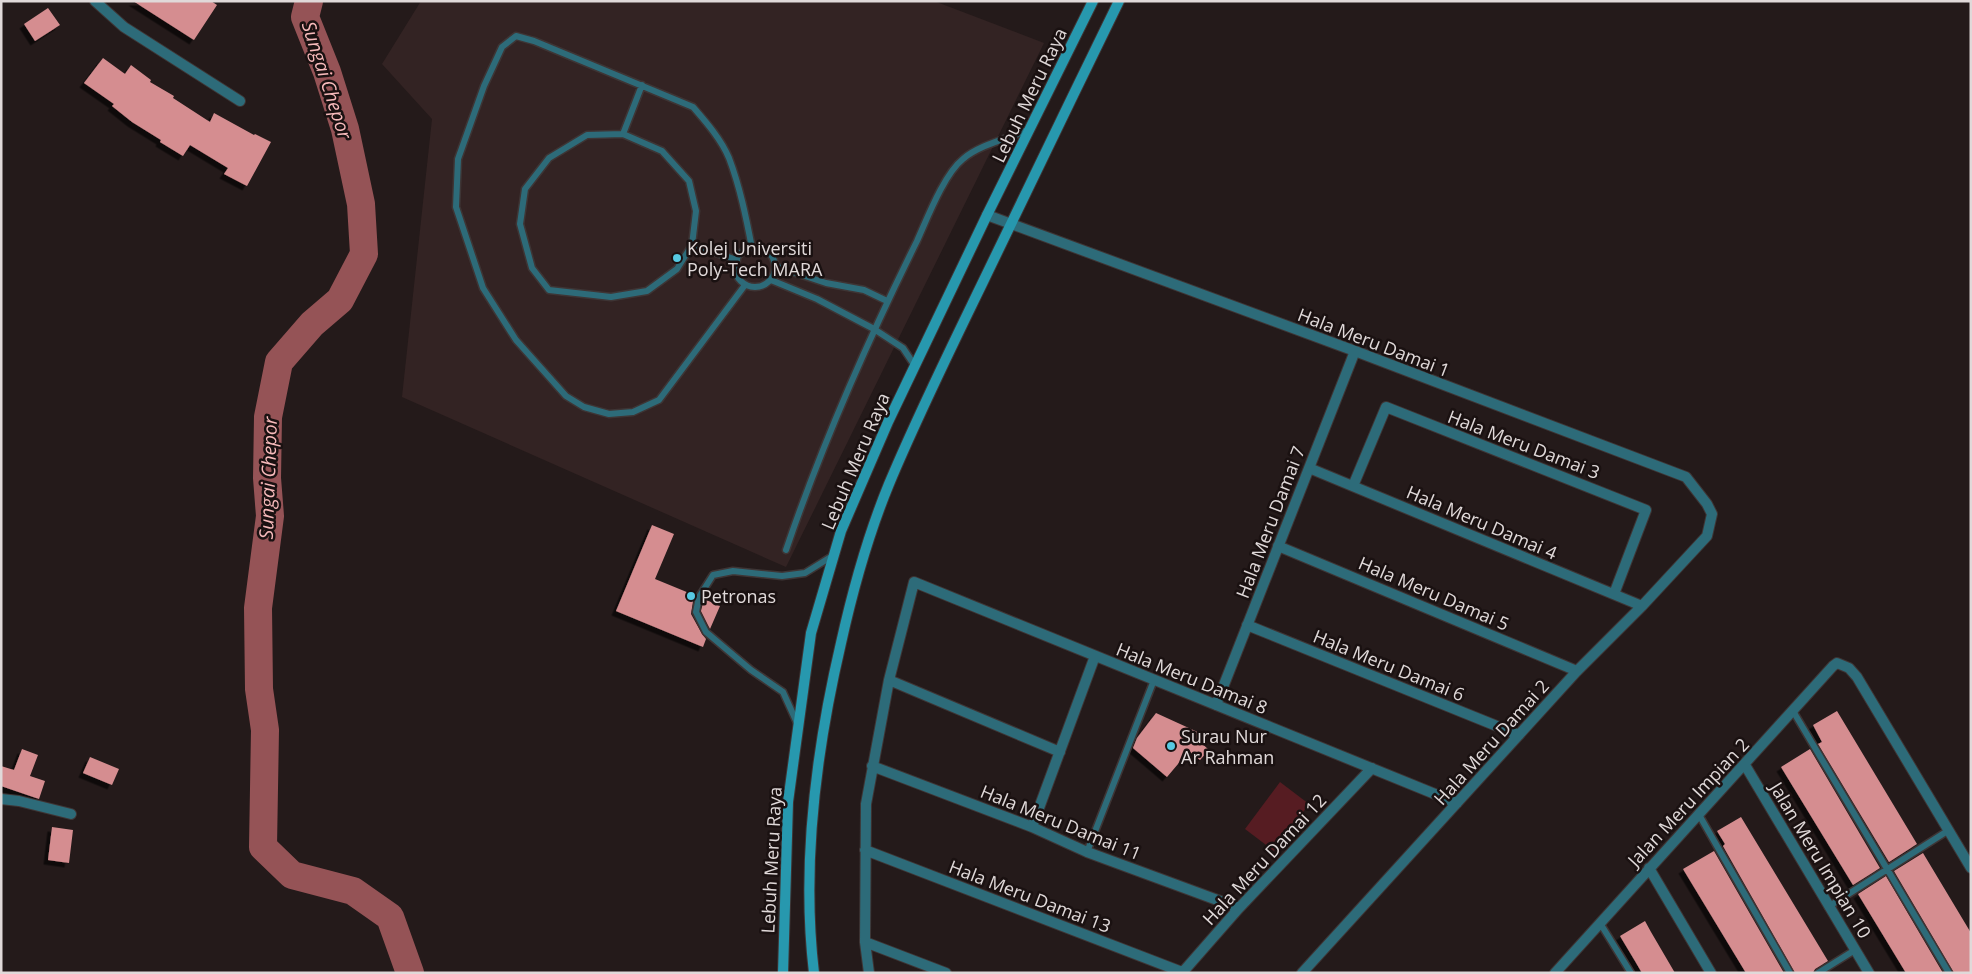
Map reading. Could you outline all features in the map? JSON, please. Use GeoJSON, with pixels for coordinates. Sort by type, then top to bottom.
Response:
{"type":"FeatureCollection","features":[{"type":"Feature","properties":{"kind":"main road","name":"Lebuh Meru Raya"},"geometry":{"type":"LineString","coordinates":[[783,973],[788,802],[811,633],[841,532],[876,449],[915,366],[1093,1]]}},
{"type":"Feature","properties":{"kind":"main road"},"geometry":{"type":"LineString","coordinates":[[814,973],[810,904],[810,841],[826,706],[851,598],[868,541],[889,484],[1010,225],[1119,1]]}},
{"type":"Feature","properties":{"kind":"street"},"geometry":{"type":"LineString","coordinates":[[95,1],[124,27],[240,101]]}},
{"type":"Feature","properties":{"kind":"street","name":"Hala Meru Damai 1"},"geometry":{"type":"LineString","coordinates":[[987,216],[1355,351],[1686,477],[1702,497],[1712,514],[1707,536]]}},
{"type":"Feature","properties":{"kind":"street","name":"Hala Meru Damai 7"},"geometry":{"type":"LineString","coordinates":[[1216,705],[1355,351]]}},
{"type":"Feature","properties":{"kind":"street","name":"Hala Meru Damai 3"},"geometry":{"type":"LineString","coordinates":[[1353,486],[1386,407],[1646,510],[1614,594]]}},
{"type":"Feature","properties":{"kind":"street","name":"Hala Meru Damai 4"},"geometry":{"type":"LineString","coordinates":[[1309,468],[1642,606]]}},
{"type":"Feature","properties":{"kind":"street","name":"Hala Meru Damai 2"},"geometry":{"type":"LineString","coordinates":[[1302,973],[1577,671],[1642,606],[1707,536]]}},
{"type":"Feature","properties":{"kind":"street","name":"Hala Meru Damai 5"},"geometry":{"type":"LineString","coordinates":[[1278,546],[1577,671]]}},
{"type":"Feature","properties":{"kind":"street","name":"Hala Meru Damai 8"},"geometry":{"type":"LineString","coordinates":[[889,680],[914,582],[1457,803]]}},
{"type":"Feature","properties":{"kind":"street","name":"Hala Meru Damai 6"},"geometry":{"type":"LineString","coordinates":[[1247,625],[1519,735]]}},
{"type":"Feature","properties":{"kind":"street"},"geometry":{"type":"LineString","coordinates":[[1032,827],[1095,656]]}},
{"type":"Feature","properties":{"kind":"street","name":"Jalan Meru Impian 2"},"geometry":{"type":"LineString","coordinates":[[1555,973],[1698,813],[1833,666],[1838,664],[1849,668],[1857,677],[1949,830]]}},
{"type":"Feature","properties":{"kind":"street"},"geometry":{"type":"LineString","coordinates":[[869,973],[865,942],[866,804],[889,680],[1060,752]]}},
{"type":"Feature","properties":{"kind":"street","name":"Jalan Meru Impian 10"},"geometry":{"type":"LineString","coordinates":[[1745,764],[1828,907],[1869,973]]}},
{"type":"Feature","properties":{"kind":"street","name":"Hala Meru Damai 11"},"geometry":{"type":"LineString","coordinates":[[872,766],[1032,827],[1087,852],[1239,908]]}},
{"type":"Feature","properties":{"kind":"street","name":"Hala Meru Damai 12"},"geometry":{"type":"LineString","coordinates":[[1182,972],[1239,908],[1372,768]]}},
{"type":"Feature","properties":{"kind":"street"},"geometry":{"type":"LineString","coordinates":[[1,799],[71,814]]}},
{"type":"Feature","properties":{"kind":"street"},"geometry":{"type":"LineString","coordinates":[[1949,830],[1971,868]]}},
{"type":"Feature","properties":{"kind":"street","name":"Hala Meru Damai 13"},"geometry":{"type":"LineString","coordinates":[[865,850],[1182,972]]}},
{"type":"Feature","properties":{"kind":"street"},"geometry":{"type":"LineString","coordinates":[[1649,868],[1710,973]]}},
{"type":"Feature","properties":{"kind":"street"},"geometry":{"type":"LineString","coordinates":[[865,942],[946,973]]}},
{"type":"Feature","properties":{"kind":"lane"},"geometry":{"type":"LineString","coordinates":[[744,285],[659,400],[633,412],[609,414],[584,407],[566,396],[516,340],[482,288],[456,206],[458,159],[484,86],[502,47],[516,36],[534,41],[693,107],[710,126],[728,156],[744,206],[752,248]]}},
{"type":"Feature","properties":{"kind":"lane"},"geometry":{"type":"LineString","coordinates":[[623,134],[642,85]]}},
{"type":"Feature","properties":{"kind":"lane"},"geometry":{"type":"LineString","coordinates":[[786,550],[811,477],[874,329],[942,188],[962,159],[976,150],[1029,130]]}},
{"type":"Feature","properties":{"kind":"lane"},"geometry":{"type":"LineString","coordinates":[[623,134],[662,151],[689,181],[696,211],[692,245],[677,269],[647,292],[611,297],[550,290],[532,268],[520,224],[524,189],[549,158],[587,136],[623,134]]}},
{"type":"Feature","properties":{"kind":"lane"},"geometry":{"type":"LineString","coordinates":[[692,245],[737,260]]}},
{"type":"Feature","properties":{"kind":"lane"},"geometry":{"type":"LineString","coordinates":[[752,248],[765,250],[772,257],[775,266],[774,274],[771,280],[763,286],[753,287],[744,285],[738,277],[736,269],[737,260],[741,254],[752,248]]}},
{"type":"Feature","properties":{"kind":"lane"},"geometry":{"type":"LineString","coordinates":[[775,266],[826,283],[864,290],[887,301]]}},
{"type":"Feature","properties":{"kind":"lane"},"geometry":{"type":"LineString","coordinates":[[771,280],[817,299],[874,329],[903,348],[915,366]]}},
{"type":"Feature","properties":{"kind":"lane"},"geometry":{"type":"LineString","coordinates":[[798,726],[783,692],[751,670],[706,632],[696,612],[698,597],[714,575],[733,570],[782,576],[805,573],[835,554]]}},
{"type":"Feature","properties":{"kind":"lane"},"geometry":{"type":"LineString","coordinates":[[1087,852],[1154,680]]}},
{"type":"Feature","properties":{"kind":"lane"},"geometry":{"type":"LineString","coordinates":[[1793,711],[1949,973]]}},
{"type":"Feature","properties":{"kind":"lane"},"geometry":{"type":"LineString","coordinates":[[1698,813],[1790,973]]}},
{"type":"Feature","properties":{"kind":"lane"},"geometry":{"type":"LineString","coordinates":[[1828,907],[1949,830]]}},
{"type":"Feature","properties":{"kind":"lane"},"geometry":{"type":"LineString","coordinates":[[1600,923],[1631,973]]}},
{"type":"Feature","properties":{"kind":"lane"},"geometry":{"type":"LineString","coordinates":[[1818,973],[1855,950]]}},
{"type":"Feature","properties":{"kind":"shaded area","name":"Kolej Universiti Poly-Tech MARA"},"geometry":{"type":"Polygon","coordinates":[[[421,1],[934,1],[1044,43],[786,567],[402,397],[432,119],[382,64],[421,1]]]}},
{"type":"Feature","properties":{"kind":"shaded area"},"geometry":{"type":"Polygon","coordinates":[[[1280,782],[1309,804],[1274,851],[1245,829],[1280,782]]]}},
{"type":"Feature","properties":{"kind":"building"},"geometry":{"type":"Polygon","coordinates":[[[133,1],[211,1],[217,5],[194,40],[133,1]]]}},
{"type":"Feature","properties":{"kind":"building"},"geometry":{"type":"Polygon","coordinates":[[[48,8],[60,25],[35,41],[24,24],[48,8]]]}},
{"type":"Feature","properties":{"kind":"building"},"geometry":{"type":"Polygon","coordinates":[[[103,58],[125,74],[131,65],[151,80],[150,82],[174,96],[173,98],[210,122],[214,113],[271,142],[247,186],[224,174],[228,168],[190,145],[183,156],[160,142],[161,140],[132,122],[112,106],[114,104],[84,83],[103,58]]]}},
{"type":"Feature","properties":{"kind":"building"},"geometry":{"type":"Polygon","coordinates":[[[652,525],[674,534],[655,579],[694,595],[691,614],[706,639],[703,647],[616,611],[652,525]]]}},
{"type":"Feature","properties":{"kind":"building"},"geometry":{"type":"Polygon","coordinates":[[[704,599],[720,606],[710,629],[701,611],[704,599]]]}},
{"type":"Feature","properties":{"kind":"building"},"geometry":{"type":"Polygon","coordinates":[[[1837,711],[1917,844],[1889,862],[1818,744],[1822,742],[1813,725],[1837,711]]]}},
{"type":"Feature","properties":{"kind":"building"},"geometry":{"type":"Polygon","coordinates":[[[1156,713],[1202,734],[1198,740],[1209,750],[1200,760],[1189,751],[1167,777],[1133,748],[1137,738],[1156,713]]]}},
{"type":"Feature","properties":{"kind":"building"},"geometry":{"type":"Polygon","coordinates":[[[22,749],[38,755],[30,776],[45,781],[39,799],[1,786],[1,766],[14,770],[22,749]]]}},
{"type":"Feature","properties":{"kind":"building"},"geometry":{"type":"Polygon","coordinates":[[[1810,749],[1880,868],[1853,885],[1781,767],[1810,749]]]}},
{"type":"Feature","properties":{"kind":"building"},"geometry":{"type":"Polygon","coordinates":[[[90,757],[119,769],[112,785],[83,773],[90,757]]]}},
{"type":"Feature","properties":{"kind":"building"},"geometry":{"type":"Polygon","coordinates":[[[1741,817],[1828,961],[1815,969],[1813,973],[1795,973],[1723,846],[1725,844],[1717,831],[1741,817]]]}},
{"type":"Feature","properties":{"kind":"building"},"geometry":{"type":"Polygon","coordinates":[[[52,827],[73,830],[69,863],[48,860],[52,827]]]}},
{"type":"Feature","properties":{"kind":"building"},"geometry":{"type":"Polygon","coordinates":[[[1714,851],[1784,973],[1746,973],[1683,869],[1714,851]]]}},
{"type":"Feature","properties":{"kind":"building"},"geometry":{"type":"Polygon","coordinates":[[[1923,853],[1971,933],[1971,973],[1954,973],[1894,871],[1923,853]]]}},
{"type":"Feature","properties":{"kind":"building"},"geometry":{"type":"Polygon","coordinates":[[[1886,876],[1943,973],[1906,973],[1858,894],[1886,876]]]}},
{"type":"Feature","properties":{"kind":"building"},"geometry":{"type":"Polygon","coordinates":[[[1645,921],[1675,973],[1642,973],[1620,936],[1645,921]]]}},
{"type":"Feature","properties":{"kind":"waterway","name":"Sungai Chepor"},"geometry":{"type":"LineString","coordinates":[[309,1],[305,17],[327,72],[345,129],[361,204],[364,254],[340,300],[312,324],[279,362],[268,417],[267,478],[270,516],[258,608],[259,689],[265,730],[263,847],[292,875],[353,891],[390,917],[410,973]]}},
{"type":"Feature","properties":{"kind":"place","name":"Kolej Universiti Poly-Tech MARA"},"geometry":{"type":"Point","coordinates":[677,258]}},
{"type":"Feature","properties":{"kind":"place","name":"Petronas"},"geometry":{"type":"Point","coordinates":[691,596]}},
{"type":"Feature","properties":{"kind":"place","name":"Surau Nur Ar Rahman"},"geometry":{"type":"Point","coordinates":[1171,746]}}]}
